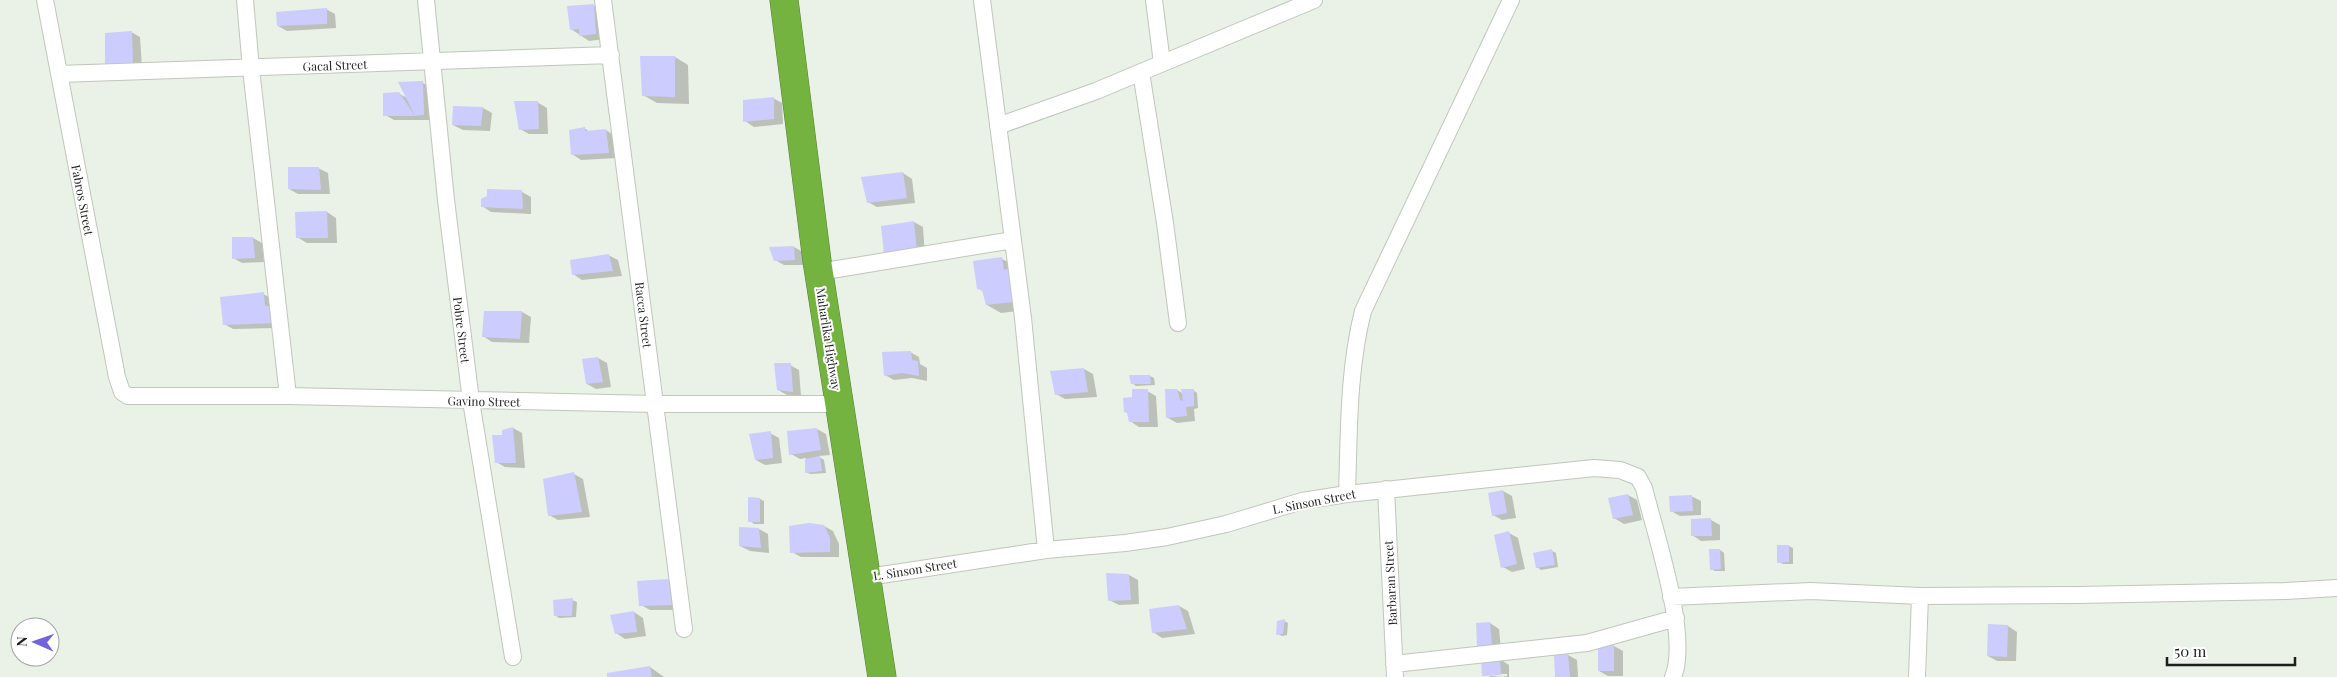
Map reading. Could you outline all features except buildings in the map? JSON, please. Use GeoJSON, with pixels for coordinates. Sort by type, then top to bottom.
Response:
{"type":"FeatureCollection","features":[{"type":"Feature","properties":{"kind":"highway","name":"Maharlika Highway"},"geometry":{"type":"LineString","coordinates":[[784,0],[819,272],[868,577],[882,677]]}},
{"type":"Feature","properties":{"kind":"street","name":"Fabros Street"},"geometry":{"type":"LineString","coordinates":[[45,0],[117,377],[122,392],[128,396]]}},
{"type":"Feature","properties":{"kind":"street"},"geometry":{"type":"LineString","coordinates":[[246,0],[251,69],[288,396]]}},
{"type":"Feature","properties":{"kind":"street","name":"Pobre Street"},"geometry":{"type":"LineString","coordinates":[[426,0],[471,400],[513,657]]}},
{"type":"Feature","properties":{"kind":"street","name":"Racca Street"},"geometry":{"type":"LineString","coordinates":[[603,0],[684,629]]}},
{"type":"Feature","properties":{"kind":"street"},"geometry":{"type":"LineString","coordinates":[[982,0],[1023,318],[1046,550]]}},
{"type":"Feature","properties":{"kind":"street"},"geometry":{"type":"LineString","coordinates":[[1154,0],[1162,63]]}},
{"type":"Feature","properties":{"kind":"street"},"geometry":{"type":"LineString","coordinates":[[998,126],[1096,91],[1309,4],[1314,0]]}},
{"type":"Feature","properties":{"kind":"street"},"geometry":{"type":"LineString","coordinates":[[1347,494],[1351,379],[1356,338],[1363,311],[1511,0]]}},
{"type":"Feature","properties":{"kind":"street","name":"Gacal Street"},"geometry":{"type":"LineString","coordinates":[[60,74],[611,56]]}},
{"type":"Feature","properties":{"kind":"street"},"geometry":{"type":"LineString","coordinates":[[1141,72],[1165,223],[1178,323]]}},
{"type":"Feature","properties":{"kind":"street"},"geometry":{"type":"LineString","coordinates":[[819,272],[1013,240]]}},
{"type":"Feature","properties":{"kind":"street","name":"Gavino Street"},"geometry":{"type":"LineString","coordinates":[[128,396],[288,396],[656,404],[840,404]]}},
{"type":"Feature","properties":{"kind":"street","name":"L. Sinson Street"},"geometry":{"type":"LineString","coordinates":[[868,577],[1046,550],[1125,543],[1175,535],[1226,524],[1302,501],[1347,494],[1594,468],[1620,470],[1638,477],[1644,488],[1676,618],[1678,652],[1674,677]]}},
{"type":"Feature","properties":{"kind":"street","name":"Barbaran Street"},"geometry":{"type":"LineString","coordinates":[[1386,489],[1395,670]]}},
{"type":"Feature","properties":{"kind":"street"},"geometry":{"type":"LineString","coordinates":[[1672,597],[1811,591],[1920,596],[2285,591],[2337,588]]}},
{"type":"Feature","properties":{"kind":"street"},"geometry":{"type":"LineString","coordinates":[[1918,677],[1920,596]]}},
{"type":"Feature","properties":{"kind":"street"},"geometry":{"type":"LineString","coordinates":[[1395,670],[1587,643],[1676,618]]}}]}
